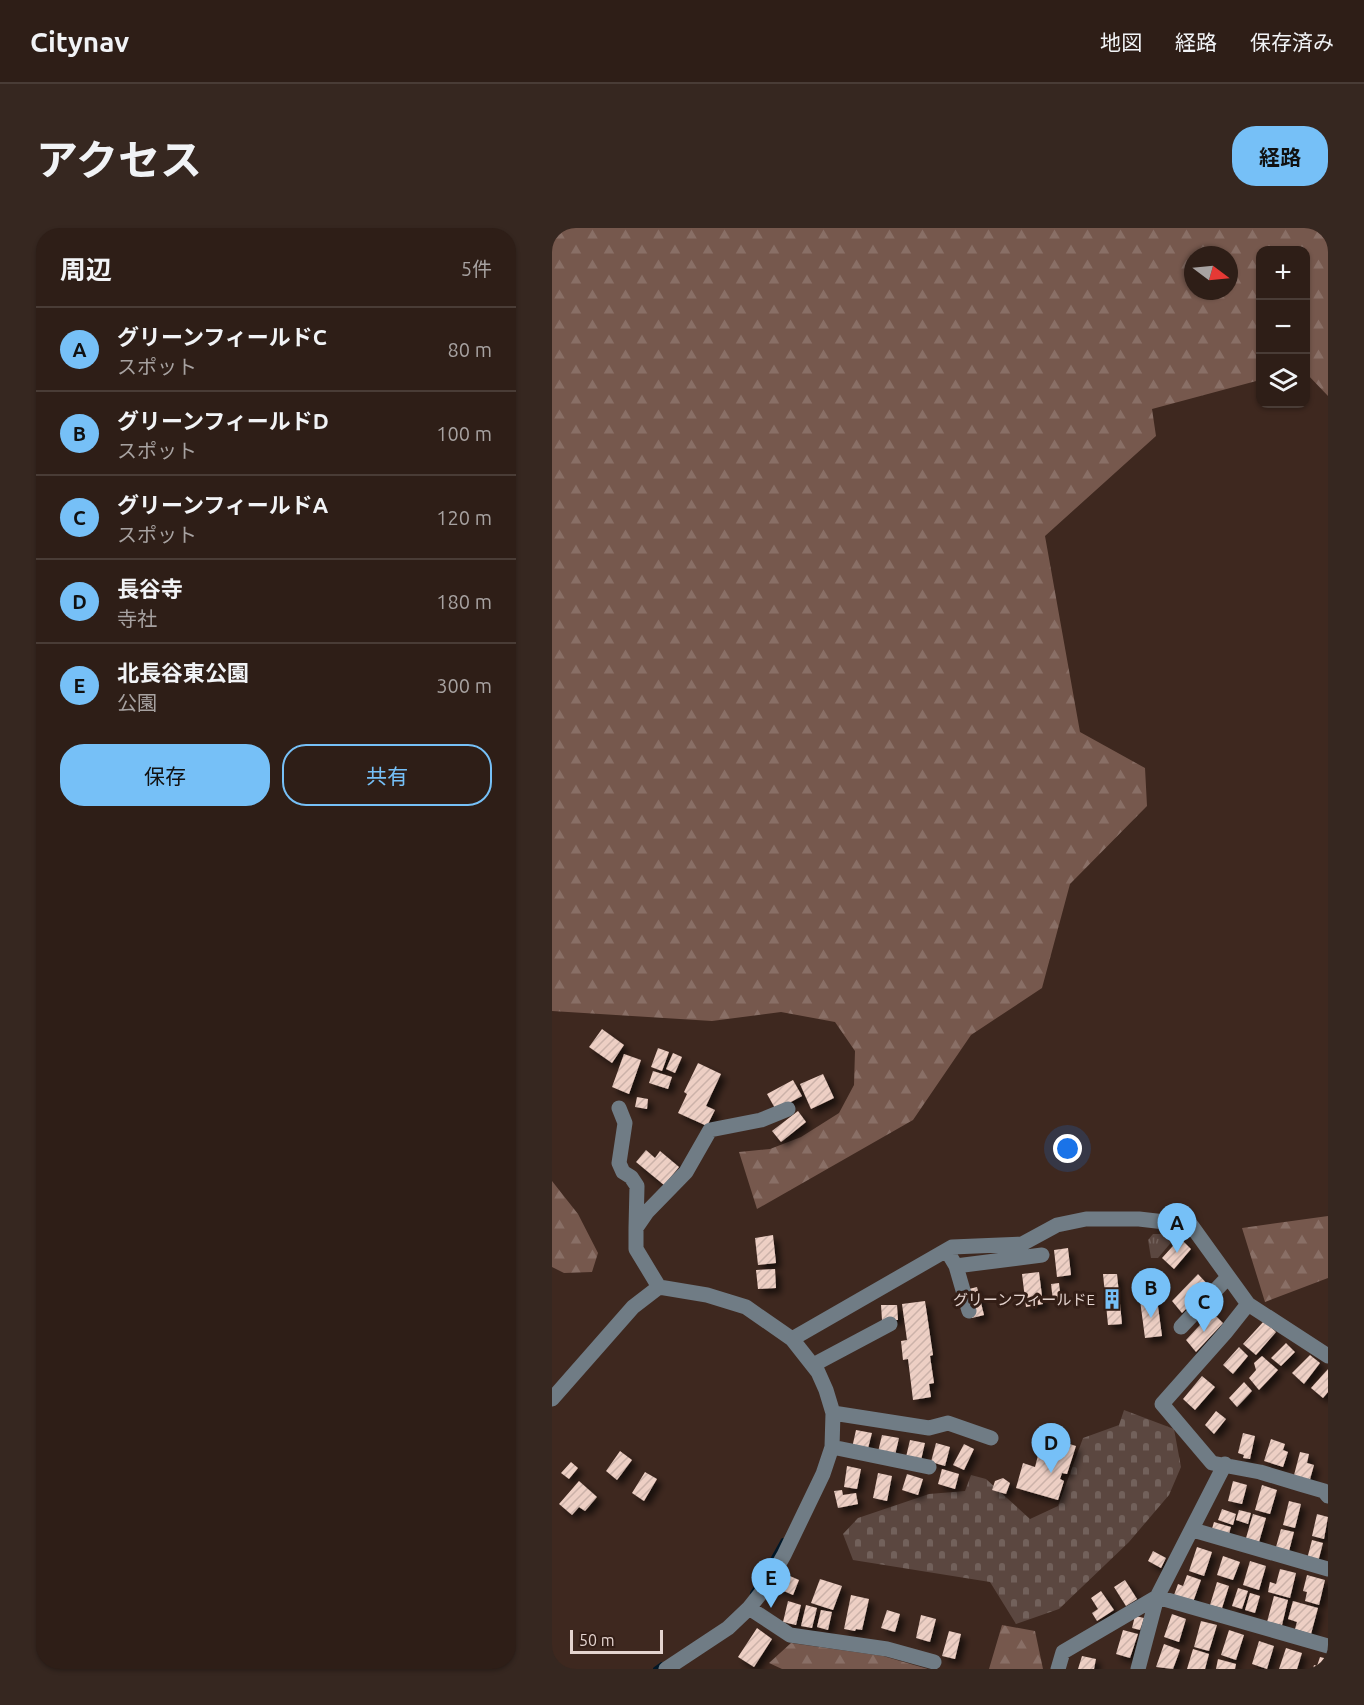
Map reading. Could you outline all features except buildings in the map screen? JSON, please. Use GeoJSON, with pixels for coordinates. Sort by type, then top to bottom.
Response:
{"type":"FeatureCollection","features":[{"type":"Feature","properties":{"kind":"street"},"geometry":{"type":"LineString","coordinates":[[619,1108],[625,1124],[619,1163],[623,1172],[631,1177],[637,1186],[636,1249],[659,1287]]}},
{"type":"Feature","properties":{"kind":"street"},"geometry":{"type":"LineString","coordinates":[[636,1228],[647,1212],[686,1172],[710,1130],[761,1120],[788,1109]]}},
{"type":"Feature","properties":{"kind":"street"},"geometry":{"type":"LineString","coordinates":[[792,1339],[952,1248],[1022,1244],[1057,1225],[1086,1219],[1138,1220],[1191,1225],[1248,1304],[1328,1356]]}},
{"type":"Feature","properties":{"kind":"street"},"geometry":{"type":"LineString","coordinates":[[947,1251],[956,1266],[969,1311]]}},
{"type":"Feature","properties":{"kind":"street"},"geometry":{"type":"LineString","coordinates":[[956,1266],[1042,1255]]}},
{"type":"Feature","properties":{"kind":"street"},"geometry":{"type":"LineString","coordinates":[[1181,1327],[1228,1277]]}},
{"type":"Feature","properties":{"kind":"street"},"geometry":{"type":"LineString","coordinates":[[552,1399],[633,1307],[659,1287],[707,1295],[747,1307],[792,1339],[813,1365],[826,1390],[832,1413],[832,1447],[822,1474],[784,1555],[765,1588],[749,1608],[728,1628],[666,1669]]}},
{"type":"Feature","properties":{"kind":"street"},"geometry":{"type":"LineString","coordinates":[[1248,1304],[1162,1404],[1212,1463],[1225,1464],[1324,1491],[1328,1496]]}},
{"type":"Feature","properties":{"kind":"street"},"geometry":{"type":"LineString","coordinates":[[813,1365],[890,1324]]}},
{"type":"Feature","properties":{"kind":"street"},"geometry":{"type":"LineString","coordinates":[[832,1413],[929,1428],[948,1424],[991,1438]]}},
{"type":"Feature","properties":{"kind":"street"},"geometry":{"type":"LineString","coordinates":[[832,1447],[929,1467]]}},
{"type":"Feature","properties":{"kind":"street"},"geometry":{"type":"LineString","coordinates":[[1138,1669],[1157,1597],[1225,1464]]}},
{"type":"Feature","properties":{"kind":"street"},"geometry":{"type":"LineString","coordinates":[[1193,1530],[1328,1569]]}},
{"type":"Feature","properties":{"kind":"street"},"geometry":{"type":"LineString","coordinates":[[1058,1669],[1063,1652],[1157,1597],[1328,1646]]}},
{"type":"Feature","properties":{"kind":"street"},"geometry":{"type":"LineString","coordinates":[[749,1608],[790,1635],[887,1649],[934,1662]]}},
{"type":"Feature","properties":{"kind":"green space"},"geometry":{"type":"Polygon","coordinates":[[[552,228],[1328,228],[1328,396],[1310,377],[1310,246],[1256,246],[1256,381],[1152,409],[1156,436],[1045,536],[1080,732],[1145,768],[1147,806],[1070,884],[1042,988],[971,1035],[913,1120],[757,1209],[739,1152],[770,1149],[801,1137],[839,1113],[854,1085],[855,1051],[835,1022],[781,1012],[712,1021],[552,1011],[552,228]]]}},
{"type":"Feature","properties":{"kind":"green space"},"geometry":{"type":"Polygon","coordinates":[[[552,1181],[578,1214],[598,1253],[592,1272],[564,1273],[552,1267],[552,1181]]]}},
{"type":"Feature","properties":{"kind":"green space"},"geometry":{"type":"Polygon","coordinates":[[[1328,1216],[1328,1278],[1265,1302],[1242,1228],[1328,1216]]]}},
{"type":"Feature","properties":{"kind":"green space"},"geometry":{"type":"Polygon","coordinates":[[[1153,1234],[1170,1234],[1174,1239],[1158,1258],[1151,1258],[1148,1240],[1153,1234]]]}},
{"type":"Feature","properties":{"kind":"green space"},"geometry":{"type":"Polygon","coordinates":[[[1124,1410],[1174,1429],[1181,1467],[1169,1495],[1129,1542],[1059,1609],[1016,1624],[990,1582],[853,1560],[843,1534],[858,1518],[929,1494],[965,1491],[971,1475],[986,1479],[1030,1519],[1058,1506],[1083,1438],[1119,1425],[1124,1410]]]}},
{"type":"Feature","properties":{"kind":"green space"},"geometry":{"type":"Polygon","coordinates":[[[1002,1625],[1035,1631],[1043,1669],[989,1669],[1002,1625]]]}},
{"type":"Feature","properties":{"kind":"green space"},"geometry":{"type":"Polygon","coordinates":[[[791,1643],[883,1656],[928,1669],[782,1669],[769,1663],[791,1643]]]}},
{"type":"Feature","properties":{"kind":"waterway"},"geometry":{"type":"LineString","coordinates":[[769,1565],[783,1540]]}},
{"type":"Feature","properties":{"kind":"waterway"},"geometry":{"type":"LineString","coordinates":[[752,1593],[764,1575]]}},
{"type":"Feature","properties":{"kind":"waterway"},"geometry":{"type":"LineString","coordinates":[[655,1669],[662,1664]]}},
{"type":"Feature","properties":{"kind":"place","name":"グリーンフィールドC"},"geometry":{"type":"Point","coordinates":[1177,1253]}},
{"type":"Feature","properties":{"kind":"place","name":"グリーンフィールドE"},"geometry":{"type":"Point","coordinates":[1112,1299]}},
{"type":"Feature","properties":{"kind":"place","name":"グリーンフィールドD"},"geometry":{"type":"Point","coordinates":[1151,1318]}},
{"type":"Feature","properties":{"kind":"place","name":"グリーンフィールドA"},"geometry":{"type":"Point","coordinates":[1204,1332]}},
{"type":"Feature","properties":{"kind":"place","name":"長谷寺"},"geometry":{"type":"Point","coordinates":[1051,1473]}},
{"type":"Feature","properties":{"kind":"place","name":"北長谷東公園"},"geometry":{"type":"Point","coordinates":[771,1608]}}]}
